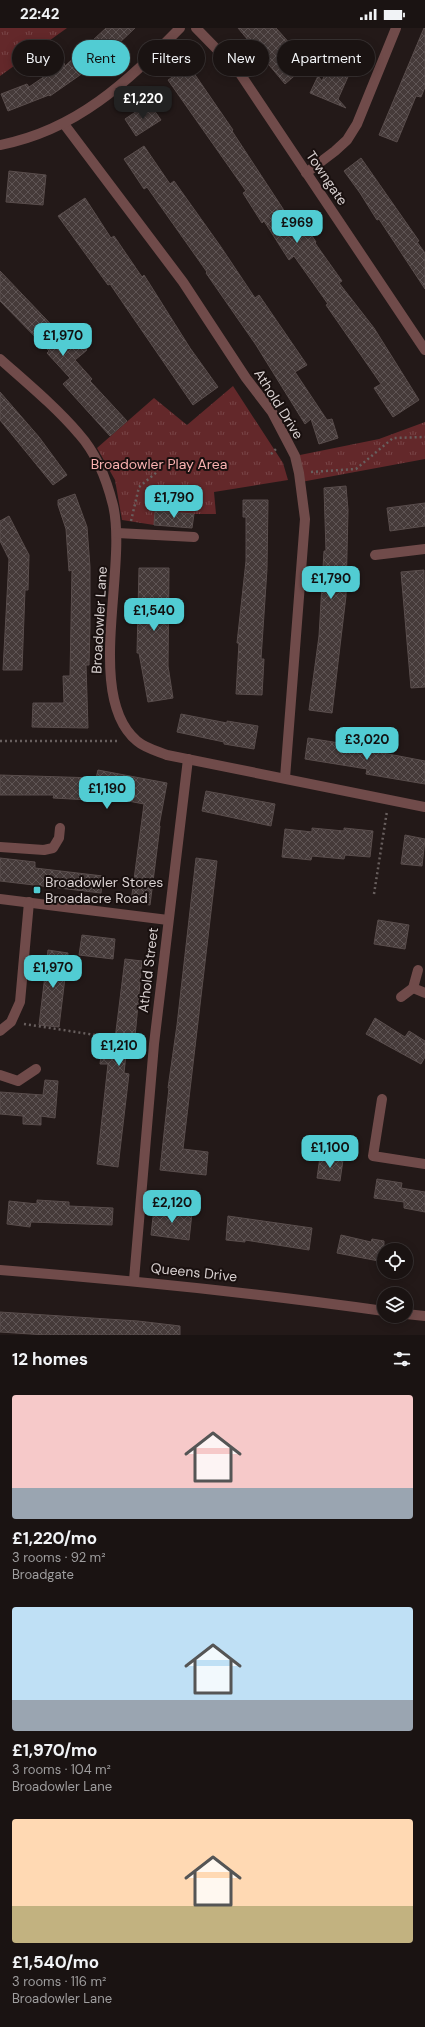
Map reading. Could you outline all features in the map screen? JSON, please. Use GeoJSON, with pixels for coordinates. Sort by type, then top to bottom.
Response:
{"type":"FeatureCollection","features":[{"type":"Feature","properties":{"kind":"street"},"geometry":{"type":"LineString","coordinates":[[0,145],[64,124],[126,80],[180,28]]}},
{"type":"Feature","properties":{"kind":"street","name":"Towngate"},"geometry":{"type":"LineString","coordinates":[[196,28],[239,72],[425,350]]}},
{"type":"Feature","properties":{"kind":"street"},"geometry":{"type":"LineString","coordinates":[[306,173],[347,140],[357,124],[396,28]]}},
{"type":"Feature","properties":{"kind":"street","name":"Athold Drive"},"geometry":{"type":"LineString","coordinates":[[64,124],[183,282],[246,378],[272,412],[295,456],[306,519],[285,778]]}},
{"type":"Feature","properties":{"kind":"street","name":"Broadowler Lane"},"geometry":{"type":"LineString","coordinates":[[0,359],[80,435],[94,457],[106,484],[113,505],[117,532],[110,683],[118,714],[126,728],[137,740],[167,755],[425,807]]}},
{"type":"Feature","properties":{"kind":"street"},"geometry":{"type":"LineString","coordinates":[[117,532],[194,537]]}},
{"type":"Feature","properties":{"kind":"street"},"geometry":{"type":"LineString","coordinates":[[375,555],[425,549]]}},
{"type":"Feature","properties":{"kind":"street","name":"Athold Street"},"geometry":{"type":"LineString","coordinates":[[134,1280],[154,1044],[188,759]]}},
{"type":"Feature","properties":{"kind":"street"},"geometry":{"type":"LineString","coordinates":[[0,847],[44,850],[53,848],[60,838],[60,828]]}},
{"type":"Feature","properties":{"kind":"street"},"geometry":{"type":"LineString","coordinates":[[0,899],[168,920]]}},
{"type":"Feature","properties":{"kind":"street"},"geometry":{"type":"LineString","coordinates":[[0,1031],[11,1022],[20,1002],[29,902]]}},
{"type":"Feature","properties":{"kind":"street"},"geometry":{"type":"LineString","coordinates":[[401,997],[413,988],[418,970]]}},
{"type":"Feature","properties":{"kind":"street"},"geometry":{"type":"LineString","coordinates":[[413,988],[425,994]]}},
{"type":"Feature","properties":{"kind":"street"},"geometry":{"type":"LineString","coordinates":[[0,1075],[18,1081],[36,1069]]}},
{"type":"Feature","properties":{"kind":"street"},"geometry":{"type":"LineString","coordinates":[[382,1099],[373,1156],[425,1164]]}},
{"type":"Feature","properties":{"kind":"street","name":"Queens Drive"},"geometry":{"type":"LineString","coordinates":[[0,1270],[134,1280],[265,1294],[377,1310]]}},
{"type":"Feature","properties":{"kind":"street"},"geometry":{"type":"LineString","coordinates":[[413,1315],[425,1316]]}},
{"type":"Feature","properties":{"kind":"path"},"geometry":{"type":"LineString","coordinates":[[299,473],[356,468],[393,438],[425,437]]}},
{"type":"Feature","properties":{"kind":"path"},"geometry":{"type":"LineString","coordinates":[[128,533],[139,487],[157,472]]}},
{"type":"Feature","properties":{"kind":"path"},"geometry":{"type":"LineString","coordinates":[[0,741],[137,740]]}},
{"type":"Feature","properties":{"kind":"path"},"geometry":{"type":"LineString","coordinates":[[374,894],[388,800]]}},
{"type":"Feature","properties":{"kind":"path"},"geometry":{"type":"LineString","coordinates":[[11,1022],[154,1044]]}},
{"type":"Feature","properties":{"kind":"green space"},"geometry":{"type":"Polygon","coordinates":[[[0,28],[67,28],[50,40],[12,40],[12,67],[0,76],[0,28]]]}},
{"type":"Feature","properties":{"kind":"green space","name":"Broadowler Play Area"},"geometry":{"type":"Polygon","coordinates":[[[233,386],[283,463],[288,480],[214,492],[216,514],[155,511],[154,525],[122,520],[115,480],[97,448],[154,398],[187,425],[233,386]]]}},
{"type":"Feature","properties":{"kind":"green space"},"geometry":{"type":"Polygon","coordinates":[[[425,422],[425,459],[301,482],[295,456],[379,439],[425,422]]]}},
{"type":"Feature","properties":{"kind":"building"},"geometry":{"type":"Polygon","coordinates":[[[106,28],[135,28],[122,40],[93,40],[106,28]]]}},
{"type":"Feature","properties":{"kind":"building"},"geometry":{"type":"Polygon","coordinates":[[[238,28],[276,28],[287,40],[277,40],[277,74],[269,65],[269,40],[248,40],[238,28]]]}},
{"type":"Feature","properties":{"kind":"building"},"geometry":{"type":"Polygon","coordinates":[[[424,28],[425,87],[421,97],[416,96],[397,142],[379,135],[424,28]]]}},
{"type":"Feature","properties":{"kind":"building"},"geometry":{"type":"Polygon","coordinates":[[[72,60],[72,76],[79,76],[50,96],[49,95],[8,111],[1,94],[27,84],[29,87],[45,76],[64,76],[64,63],[65,66],[72,60]]]}},
{"type":"Feature","properties":{"kind":"building"},"geometry":{"type":"Polygon","coordinates":[[[174,76],[196,76],[233,130],[232,131],[289,218],[297,213],[316,242],[315,243],[342,281],[339,283],[374,328],[419,400],[393,417],[374,388],[381,384],[326,305],[328,304],[294,256],[289,260],[264,221],[262,223],[243,193],[246,191],[168,80],[174,76]]]}},
{"type":"Feature","properties":{"kind":"building"},"geometry":{"type":"Polygon","coordinates":[[[278,76],[294,76],[285,84],[278,76]]]}},
{"type":"Feature","properties":{"kind":"building"},"geometry":{"type":"Polygon","coordinates":[[[318,76],[322,81],[324,76],[348,76],[338,99],[346,108],[310,93],[318,76]]]}},
{"type":"Feature","properties":{"kind":"building"},"geometry":{"type":"Polygon","coordinates":[[[149,103],[161,120],[136,136],[125,119],[149,103]]]}},
{"type":"Feature","properties":{"kind":"building"},"geometry":{"type":"Polygon","coordinates":[[[144,146],[170,184],[174,181],[255,298],[259,295],[307,365],[295,372],[327,420],[332,419],[338,438],[319,444],[311,419],[305,424],[256,345],[206,273],[207,272],[147,187],[144,189],[124,159],[144,146]]]}},
{"type":"Feature","properties":{"kind":"building"},"geometry":{"type":"Polygon","coordinates":[[[361,158],[419,241],[417,242],[425,253],[425,289],[379,219],[377,220],[344,171],[361,158]]]}},
{"type":"Feature","properties":{"kind":"building"},"geometry":{"type":"Polygon","coordinates":[[[9,171],[46,175],[43,205],[6,202],[9,171]]]}},
{"type":"Feature","properties":{"kind":"building"},"geometry":{"type":"Polygon","coordinates":[[[85,198],[111,238],[114,236],[142,277],[144,275],[190,348],[218,387],[193,405],[110,284],[108,285],[58,216],[85,198]]]}},
{"type":"Feature","properties":{"kind":"building"},"geometry":{"type":"Polygon","coordinates":[[[0,271],[64,338],[71,331],[87,350],[75,360],[92,379],[90,381],[127,421],[110,436],[63,384],[70,378],[47,353],[49,351],[0,301],[0,271]]]}},
{"type":"Feature","properties":{"kind":"building"},"geometry":{"type":"Polygon","coordinates":[[[0,392],[39,437],[67,475],[53,485],[0,420],[0,392]]]}},
{"type":"Feature","properties":{"kind":"building"},"geometry":{"type":"Polygon","coordinates":[[[346,486],[348,510],[346,596],[332,713],[309,710],[319,636],[324,551],[326,551],[324,488],[346,486]]]}},
{"type":"Feature","properties":{"kind":"building"},"geometry":{"type":"Polygon","coordinates":[[[75,494],[87,527],[90,567],[89,665],[86,665],[88,728],[32,727],[33,703],[64,703],[63,676],[70,676],[72,570],[69,571],[66,529],[58,505],[58,500],[75,494]]]}},
{"type":"Feature","properties":{"kind":"building"},"geometry":{"type":"Polygon","coordinates":[[[243,500],[268,500],[267,569],[261,659],[264,659],[262,695],[236,694],[239,643],[237,643],[246,561],[246,517],[243,517],[243,500]]]}},
{"type":"Feature","properties":{"kind":"building"},"geometry":{"type":"Polygon","coordinates":[[[425,503],[425,526],[390,531],[387,508],[425,503]]]}},
{"type":"Feature","properties":{"kind":"building"},"geometry":{"type":"Polygon","coordinates":[[[155,511],[194,514],[192,528],[154,525],[155,511]]]}},
{"type":"Feature","properties":{"kind":"building"},"geometry":{"type":"Polygon","coordinates":[[[9,516],[29,555],[28,590],[25,590],[22,670],[3,670],[9,559],[0,541],[0,521],[9,516]]]}},
{"type":"Feature","properties":{"kind":"building"},"geometry":{"type":"Polygon","coordinates":[[[139,568],[169,568],[168,666],[173,698],[148,702],[139,653],[137,653],[139,568]]]}},
{"type":"Feature","properties":{"kind":"building"},"geometry":{"type":"Polygon","coordinates":[[[424,570],[425,687],[411,688],[401,572],[424,570]]]}},
{"type":"Feature","properties":{"kind":"building"},"geometry":{"type":"Polygon","coordinates":[[[181,714],[227,723],[227,721],[258,726],[254,749],[224,744],[224,742],[177,732],[181,714]]]}},
{"type":"Feature","properties":{"kind":"building"},"geometry":{"type":"Polygon","coordinates":[[[308,738],[352,745],[352,747],[425,761],[425,784],[366,774],[367,769],[305,759],[308,738]]]}},
{"type":"Feature","properties":{"kind":"building"},"geometry":{"type":"Polygon","coordinates":[[[98,770],[167,783],[159,826],[150,905],[131,902],[144,804],[90,794],[90,800],[53,798],[54,795],[0,795],[0,775],[96,778],[98,770]]]}},
{"type":"Feature","properties":{"kind":"building"},"geometry":{"type":"Polygon","coordinates":[[[206,791],[275,804],[271,826],[202,811],[206,791]]]}},
{"type":"Feature","properties":{"kind":"building"},"geometry":{"type":"Polygon","coordinates":[[[312,828],[344,831],[344,828],[373,831],[370,857],[345,855],[344,859],[312,856],[311,860],[282,857],[285,829],[312,832],[312,828]]]}},
{"type":"Feature","properties":{"kind":"building"},"geometry":{"type":"Polygon","coordinates":[[[405,835],[425,839],[422,866],[401,864],[405,835]]]}},
{"type":"Feature","properties":{"kind":"building"},"geometry":{"type":"Polygon","coordinates":[[[0,858],[35,862],[35,868],[103,876],[101,893],[0,881],[0,858]]]}},
{"type":"Feature","properties":{"kind":"building"},"geometry":{"type":"Polygon","coordinates":[[[196,858],[217,861],[183,1149],[208,1152],[206,1175],[160,1170],[168,1088],[177,1025],[196,858]]]}},
{"type":"Feature","properties":{"kind":"building"},"geometry":{"type":"Polygon","coordinates":[[[378,920],[409,925],[405,949],[374,944],[378,920]]]}},
{"type":"Feature","properties":{"kind":"building"},"geometry":{"type":"Polygon","coordinates":[[[82,935],[115,939],[113,959],[79,955],[82,935]]]}},
{"type":"Feature","properties":{"kind":"building"},"geometry":{"type":"Polygon","coordinates":[[[48,950],[68,953],[59,1027],[39,1025],[48,950]]]}},
{"type":"Feature","properties":{"kind":"building"},"geometry":{"type":"Polygon","coordinates":[[[125,959],[142,961],[135,1037],[128,1036],[124,1073],[129,1074],[118,1167],[97,1164],[108,1064],[100,1064],[102,1046],[114,1047],[125,959]]]}},
{"type":"Feature","properties":{"kind":"building"},"geometry":{"type":"Polygon","coordinates":[[[375,1018],[405,1037],[409,1031],[425,1041],[425,1057],[421,1064],[366,1034],[375,1018]]]}},
{"type":"Feature","properties":{"kind":"building"},"geometry":{"type":"Polygon","coordinates":[[[45,1080],[58,1081],[55,1118],[41,1116],[41,1125],[23,1124],[23,1116],[0,1114],[0,1092],[43,1095],[45,1080]]]}},
{"type":"Feature","properties":{"kind":"building"},"geometry":{"type":"Polygon","coordinates":[[[320,1157],[343,1160],[340,1181],[317,1178],[320,1157]]]}},
{"type":"Feature","properties":{"kind":"building"},"geometry":{"type":"Polygon","coordinates":[[[377,1179],[402,1183],[401,1188],[425,1192],[425,1212],[404,1208],[404,1202],[374,1198],[377,1179]]]}},
{"type":"Feature","properties":{"kind":"building"},"geometry":{"type":"Polygon","coordinates":[[[37,1200],[69,1202],[69,1206],[113,1208],[112,1225],[31,1222],[30,1227],[7,1224],[9,1201],[37,1204],[37,1200]]]}},
{"type":"Feature","properties":{"kind":"building"},"geometry":{"type":"Polygon","coordinates":[[[154,1208],[192,1213],[189,1240],[151,1235],[154,1208]]]}},
{"type":"Feature","properties":{"kind":"building"},"geometry":{"type":"Polygon","coordinates":[[[228,1216],[312,1228],[309,1250],[245,1240],[245,1242],[226,1240],[228,1216]]]}},
{"type":"Feature","properties":{"kind":"building"},"geometry":{"type":"Polygon","coordinates":[[[341,1235],[371,1242],[372,1239],[384,1241],[384,1243],[377,1243],[377,1261],[337,1253],[341,1235]]]}},
{"type":"Feature","properties":{"kind":"building"},"geometry":{"type":"Polygon","coordinates":[[[0,1312],[138,1321],[180,1326],[180,1335],[46,1335],[0,1332],[0,1312]]]}},
{"type":"Feature","properties":{"kind":"place","name":"Broadowler Stores Broadacre Road"},"geometry":{"type":"Point","coordinates":[37,890]}}]}
